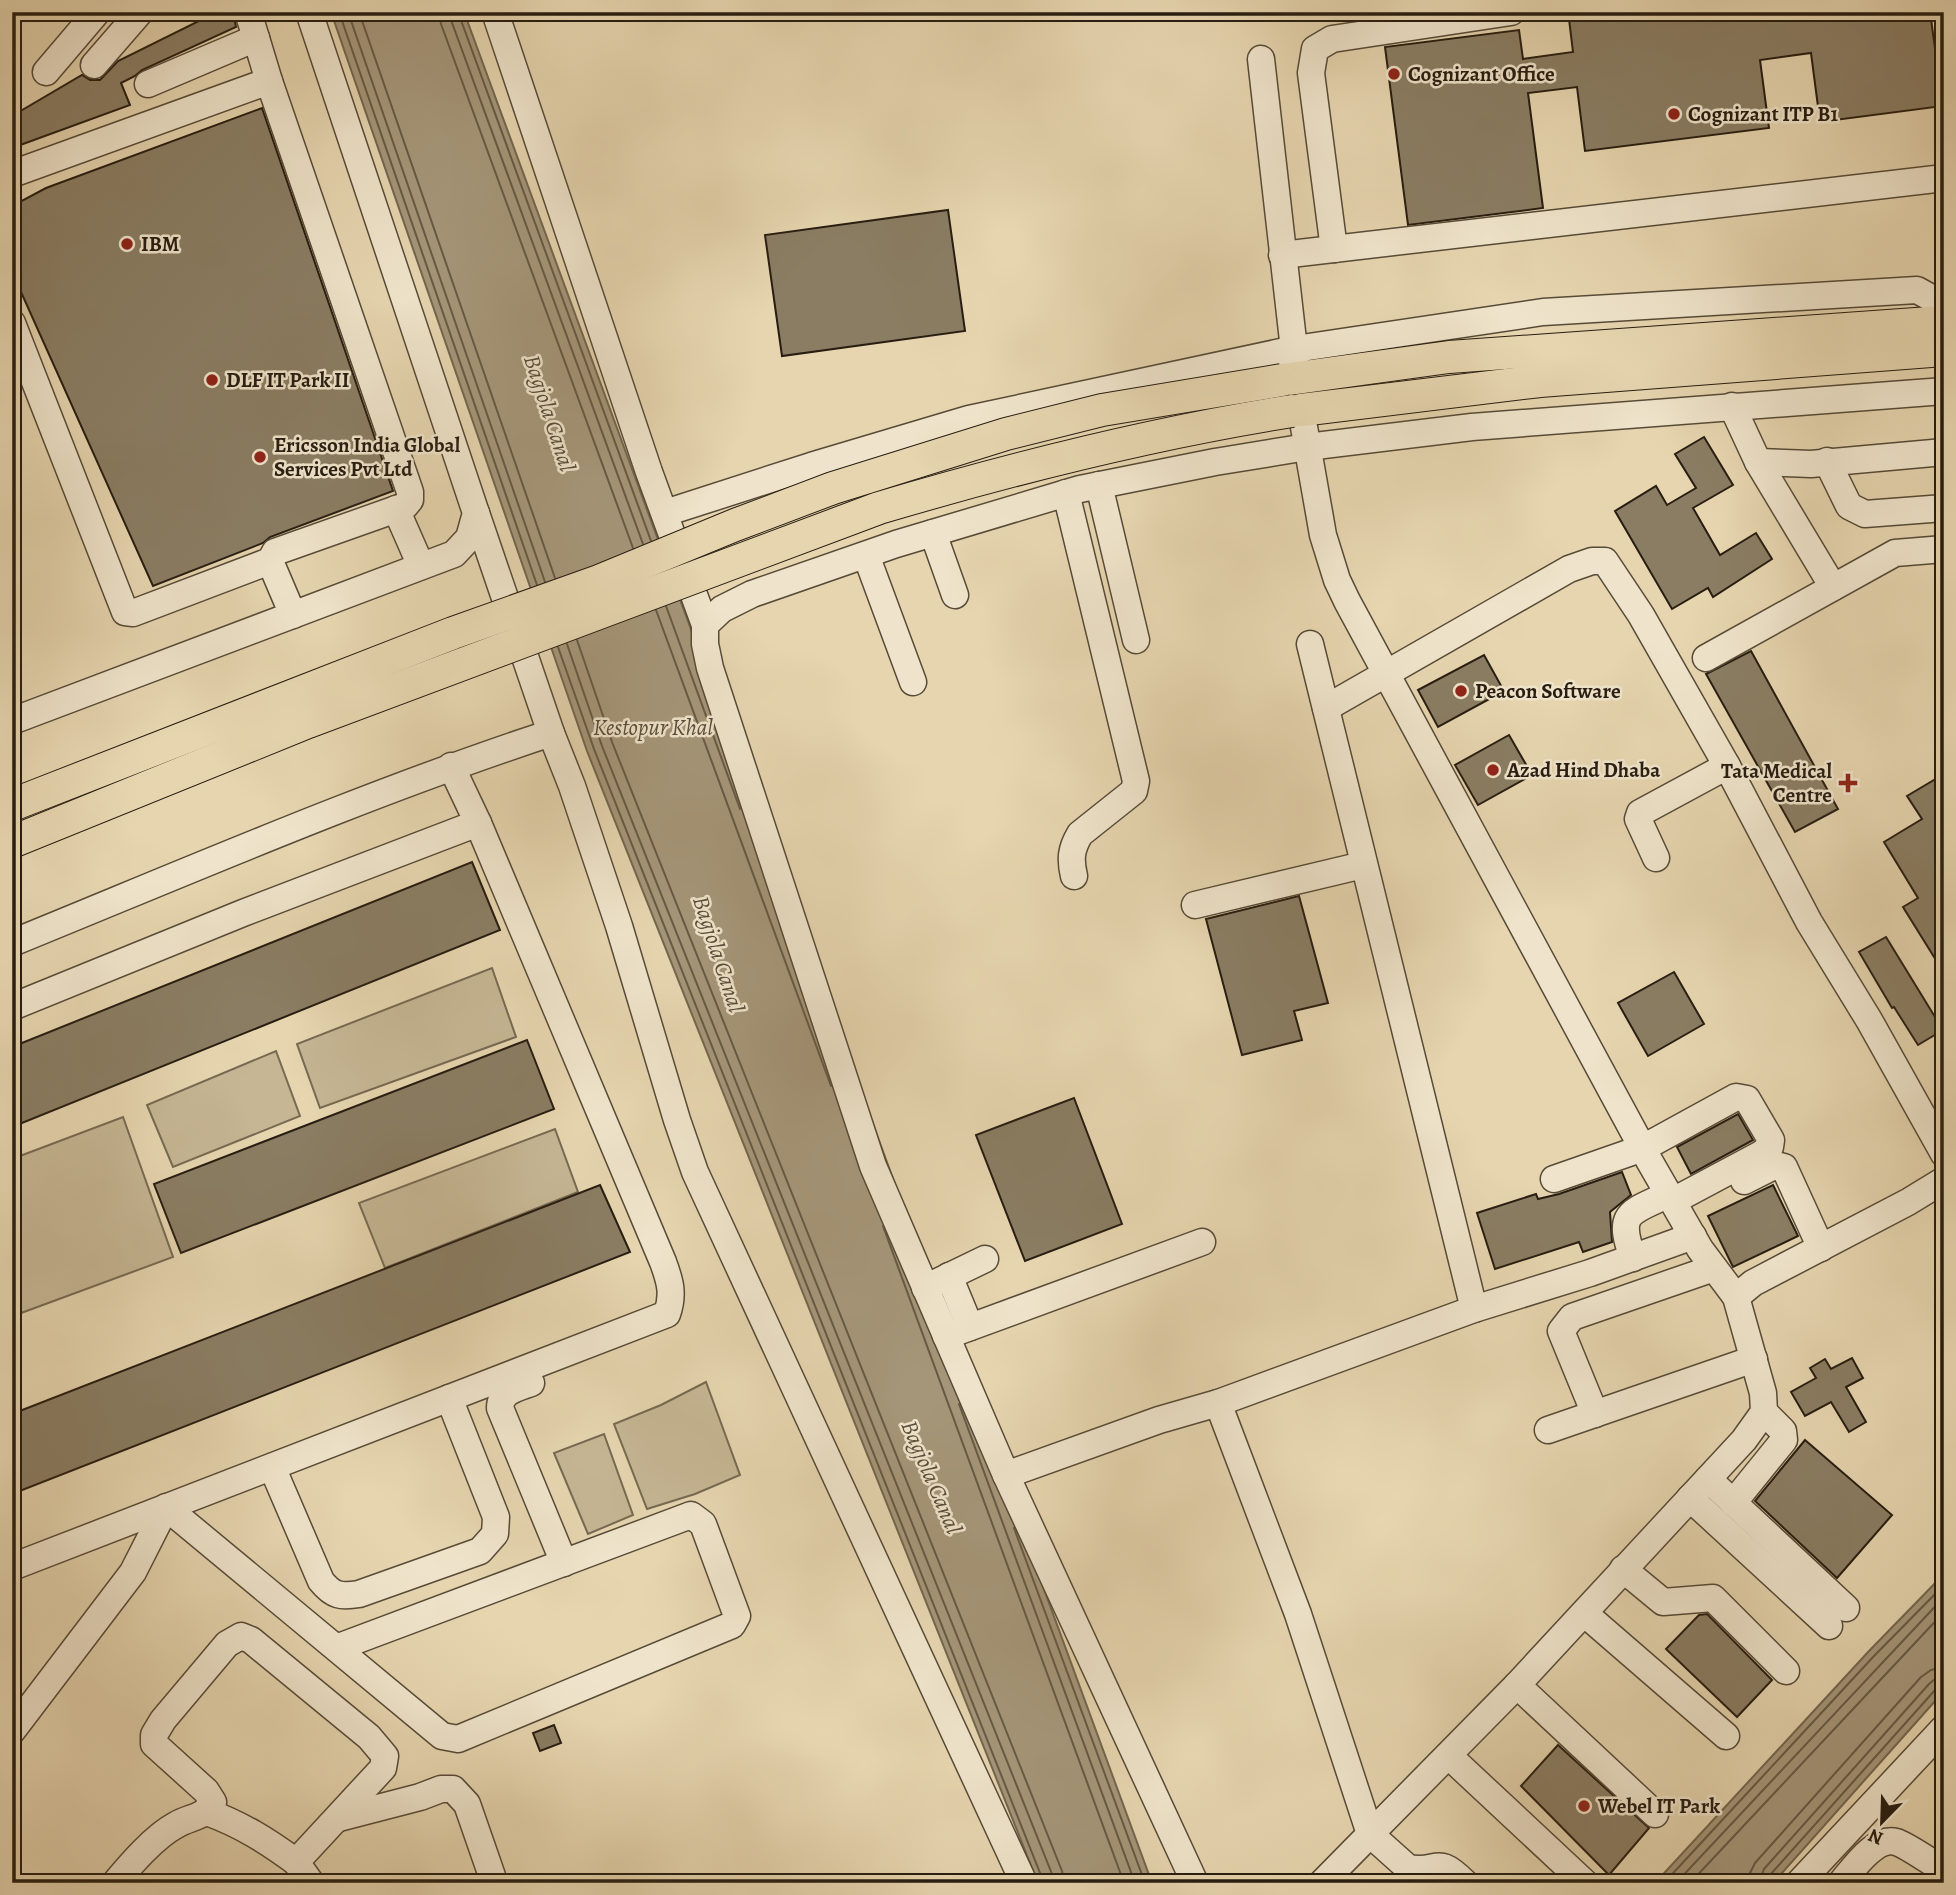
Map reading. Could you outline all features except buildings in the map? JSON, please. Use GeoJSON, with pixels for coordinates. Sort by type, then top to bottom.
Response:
{"type":"FeatureCollection","features":[{"type":"Feature","properties":{"kind":"main road"},"geometry":{"type":"LineString","coordinates":[[12,805],[453,633],[600,581],[734,525],[833,488],[1006,434],[1102,410],[1292,369],[1944,322]]}},
{"type":"Feature","properties":{"kind":"main road"},"geometry":{"type":"LineString","coordinates":[[12,842],[308,722],[879,508],[957,485],[1213,424],[1297,410],[1540,381],[1944,350]]}},
{"type":"Feature","properties":{"kind":"street"},"geometry":{"type":"LineString","coordinates":[[46,72],[97,12]]}},
{"type":"Feature","properties":{"kind":"street"},"geometry":{"type":"LineString","coordinates":[[94,65],[140,12]]}},
{"type":"Feature","properties":{"kind":"street"},"geometry":{"type":"LineString","coordinates":[[12,323],[125,612],[133,613],[270,561],[275,552],[405,506],[410,500],[410,492],[269,81],[248,12]]}},
{"type":"Feature","properties":{"kind":"street"},"geometry":{"type":"LineString","coordinates":[[309,12],[551,733],[620,926],[695,1172],[1024,1883]]}},
{"type":"Feature","properties":{"kind":"street"},"geometry":{"type":"LineString","coordinates":[[495,12],[649,472],[705,625],[710,668],[873,1166],[925,1288],[958,1332]]}},
{"type":"Feature","properties":{"kind":"street"},"geometry":{"type":"LineString","coordinates":[[1334,249],[1311,73],[1315,49],[1332,39],[1511,12]]}},
{"type":"Feature","properties":{"kind":"street"},"geometry":{"type":"LineString","coordinates":[[148,84],[256,38]]}},
{"type":"Feature","properties":{"kind":"street"},"geometry":{"type":"LineString","coordinates":[[1261,59],[1292,369]]}},
{"type":"Feature","properties":{"kind":"street"},"geometry":{"type":"LineString","coordinates":[[12,174],[269,81]]}},
{"type":"Feature","properties":{"kind":"street"},"geometry":{"type":"LineString","coordinates":[[1282,255],[1944,177]]}},
{"type":"Feature","properties":{"kind":"street"},"geometry":{"type":"LineString","coordinates":[[665,513],[969,419],[1292,369],[1543,312],[1917,290],[1944,305]]}},
{"type":"Feature","properties":{"kind":"street"},"geometry":{"type":"LineString","coordinates":[[705,625],[722,610],[752,594],[933,533],[1099,485],[1307,447],[1472,427],[1944,391]]}},
{"type":"Feature","properties":{"kind":"street"},"geometry":{"type":"LineString","coordinates":[[1732,406],[1758,461],[1833,587]]}},
{"type":"Feature","properties":{"kind":"street"},"geometry":{"type":"LineString","coordinates":[[1297,410],[1330,560],[1347,601],[1673,1202],[1735,1297],[1763,1392],[1764,1412],[1744,1440],[1511,1691],[1322,1883]]}},
{"type":"Feature","properties":{"kind":"street"},"geometry":{"type":"LineString","coordinates":[[1758,461],[1811,464],[1944,452]]}},
{"type":"Feature","properties":{"kind":"street"},"geometry":{"type":"LineString","coordinates":[[1827,461],[1849,506],[1865,514],[1944,508]]}},
{"type":"Feature","properties":{"kind":"street"},"geometry":{"type":"LineString","coordinates":[[1099,485],[1136,640]]}},
{"type":"Feature","properties":{"kind":"street"},"geometry":{"type":"LineString","coordinates":[[1066,493],[1136,781],[1134,791],[1080,834],[1074,842],[1070,858],[1074,876]]}},
{"type":"Feature","properties":{"kind":"street"},"geometry":{"type":"LineString","coordinates":[[396,509],[421,566]]}},
{"type":"Feature","properties":{"kind":"street"},"geometry":{"type":"LineString","coordinates":[[12,721],[454,554],[469,538],[477,513]]}},
{"type":"Feature","properties":{"kind":"street"},"geometry":{"type":"LineString","coordinates":[[933,533],[955,595]]}},
{"type":"Feature","properties":{"kind":"street"},"geometry":{"type":"LineString","coordinates":[[1706,658],[1895,553],[1944,549]]}},
{"type":"Feature","properties":{"kind":"street"},"geometry":{"type":"LineString","coordinates":[[866,555],[913,682]]}},
{"type":"Feature","properties":{"kind":"street"},"geometry":{"type":"LineString","coordinates":[[270,561],[293,614]]}},
{"type":"Feature","properties":{"kind":"street"},"geometry":{"type":"LineString","coordinates":[[1326,708],[1569,569],[1592,561],[1605,561],[1641,615],[1727,766],[1809,922],[1869,1020],[1944,1154]]}},
{"type":"Feature","properties":{"kind":"street"},"geometry":{"type":"LineString","coordinates":[[1310,644],[1474,1309]]}},
{"type":"Feature","properties":{"kind":"street"},"geometry":{"type":"LineString","coordinates":[[12,943],[321,816],[451,766],[551,733]]}},
{"type":"Feature","properties":{"kind":"street"},"geometry":{"type":"LineString","coordinates":[[12,1567],[667,1314],[672,1299],[671,1282],[478,823],[451,766]]}},
{"type":"Feature","properties":{"kind":"street"},"geometry":{"type":"LineString","coordinates":[[1656,858],[1638,819],[1640,813],[1727,766]]}},
{"type":"Feature","properties":{"kind":"street"},"geometry":{"type":"LineString","coordinates":[[12,1007],[219,922],[478,823]]}},
{"type":"Feature","properties":{"kind":"street"},"geometry":{"type":"LineString","coordinates":[[1195,905],[1363,865]]}},
{"type":"Feature","properties":{"kind":"street"},"geometry":{"type":"LineString","coordinates":[[1554,1179],[1643,1148],[1736,1097],[1747,1099],[1771,1140],[1770,1147],[1673,1202]]}},
{"type":"Feature","properties":{"kind":"street"},"geometry":{"type":"LineString","coordinates":[[1633,1258],[1625,1227],[1633,1211],[1673,1202],[1780,1166],[1786,1170],[1821,1248]]}},
{"type":"Feature","properties":{"kind":"street"},"geometry":{"type":"LineString","coordinates":[[1735,1297],[1753,1283],[1908,1202],[1944,1180]]}},
{"type":"Feature","properties":{"kind":"street"},"geometry":{"type":"LineString","coordinates":[[1006,1475],[1159,1420],[1218,1403],[1474,1309],[1693,1236]]}},
{"type":"Feature","properties":{"kind":"street"},"geometry":{"type":"LineString","coordinates":[[958,1332],[1202,1242]]}},
{"type":"Feature","properties":{"kind":"street"},"geometry":{"type":"LineString","coordinates":[[564,1563],[500,1408],[500,1400],[510,1391],[669,1326],[682,1309],[685,1297],[668,1250]]}},
{"type":"Feature","properties":{"kind":"street"},"geometry":{"type":"LineString","coordinates":[[925,1288],[985,1259]]}},
{"type":"Feature","properties":{"kind":"street"},"geometry":{"type":"LineString","coordinates":[[1595,1414],[1561,1331],[1564,1325],[1572,1317],[1714,1268]]}},
{"type":"Feature","properties":{"kind":"street"},"geometry":{"type":"LineString","coordinates":[[949,1276],[958,1332],[1006,1475],[1195,1883]]}},
{"type":"Feature","properties":{"kind":"street"},"geometry":{"type":"LineString","coordinates":[[1548,1430],[1754,1359]]}},
{"type":"Feature","properties":{"kind":"street"},"geometry":{"type":"LineString","coordinates":[[272,1466],[321,1581],[331,1593],[342,1597],[359,1594],[480,1551],[495,1534],[496,1517],[449,1398]]}},
{"type":"Feature","properties":{"kind":"street"},"geometry":{"type":"LineString","coordinates":[[1218,1403],[1298,1614],[1370,1834],[1408,1868],[1443,1866],[1450,1868],[1465,1883]]}},
{"type":"Feature","properties":{"kind":"street"},"geometry":{"type":"LineString","coordinates":[[1734,1503],[1784,1440],[1783,1431],[1764,1412]]}},
{"type":"Feature","properties":{"kind":"street"},"geometry":{"type":"LineString","coordinates":[[1699,1488],[1734,1503],[1838,1617],[1699,1488]]}},
{"type":"Feature","properties":{"kind":"street"},"geometry":{"type":"LineString","coordinates":[[166,1507],[442,1736],[458,1739],[732,1625],[737,1616],[702,1524],[691,1515],[336,1648]]}},
{"type":"Feature","properties":{"kind":"street"},"geometry":{"type":"LineString","coordinates":[[12,1731],[134,1572],[166,1507]]}},
{"type":"Feature","properties":{"kind":"street"},"geometry":{"type":"LineString","coordinates":[[1623,1569],[1663,1602],[1713,1598],[1786,1671]]}},
{"type":"Feature","properties":{"kind":"street"},"geometry":{"type":"LineString","coordinates":[[1584,1613],[1726,1736]]}},
{"type":"Feature","properties":{"kind":"street"},"geometry":{"type":"LineString","coordinates":[[115,1883],[133,1861],[175,1825],[207,1812],[212,1802],[206,1791],[154,1744],[154,1735],[163,1720],[227,1644],[241,1636],[251,1640],[369,1737],[385,1756],[383,1769],[339,1818],[303,1873],[263,1838],[237,1823],[207,1812]]}},
{"type":"Feature","properties":{"kind":"street"},"geometry":{"type":"LineString","coordinates":[[1511,1691],[1650,1818]]}},
{"type":"Feature","properties":{"kind":"street"},"geometry":{"type":"LineString","coordinates":[[1799,1883],[1944,1728]]}},
{"type":"Feature","properties":{"kind":"street"},"geometry":{"type":"LineString","coordinates":[[1448,1756],[1585,1883]]}},
{"type":"Feature","properties":{"kind":"street"},"geometry":{"type":"LineString","coordinates":[[339,1818],[441,1789],[453,1789],[467,1804],[492,1876],[491,1883]]}},
{"type":"Feature","properties":{"kind":"street"},"geometry":{"type":"LineString","coordinates":[[1841,1883],[1876,1846],[1886,1842],[1896,1842],[1944,1870]]}},
{"type":"Feature","properties":{"kind":"shaded area"},"geometry":{"type":"Polygon","coordinates":[[[492,968],[516,1037],[320,1108],[297,1044],[492,968]]]}},
{"type":"Feature","properties":{"kind":"shaded area"},"geometry":{"type":"Polygon","coordinates":[[[276,1051],[300,1116],[173,1167],[147,1105],[276,1051]]]}},
{"type":"Feature","properties":{"kind":"shaded area"},"geometry":{"type":"Polygon","coordinates":[[[123,1117],[173,1257],[13,1316],[12,1159],[123,1117]]]}},
{"type":"Feature","properties":{"kind":"shaded area"},"geometry":{"type":"Polygon","coordinates":[[[555,1129],[578,1192],[385,1268],[359,1203],[555,1129]]]}},
{"type":"Feature","properties":{"kind":"shaded area"},"geometry":{"type":"Polygon","coordinates":[[[706,1382],[740,1475],[695,1494],[647,1509],[614,1424],[661,1405],[706,1382]]]}},
{"type":"Feature","properties":{"kind":"shaded area"},"geometry":{"type":"Polygon","coordinates":[[[604,1434],[633,1515],[588,1534],[554,1453],[604,1434]]]}},
{"type":"Feature","properties":{"kind":"water","name":"Kestopur Khal"},"geometry":{"type":"Polygon","coordinates":[[[331,12],[464,12],[1152,1883],[1038,1883],[587,751],[331,12]]]}},
{"type":"Feature","properties":{"kind":"water"},"geometry":{"type":"Polygon","coordinates":[[[1944,1574],[1944,1691],[1773,1883],[1655,1883],[1869,1651],[1944,1574]]]}},
{"type":"Feature","properties":{"kind":"place","name":"Cognizant Office"},"geometry":{"type":"Point","coordinates":[1394,74]}},
{"type":"Feature","properties":{"kind":"place","name":"Cognizant ITP B1"},"geometry":{"type":"Point","coordinates":[1674,114]}},
{"type":"Feature","properties":{"kind":"place","name":"IBM"},"geometry":{"type":"Point","coordinates":[127,244]}},
{"type":"Feature","properties":{"kind":"place","name":"DLF IT Park II"},"geometry":{"type":"Point","coordinates":[212,380]}},
{"type":"Feature","properties":{"kind":"place","name":"Ericsson India Global Services Pvt Ltd"},"geometry":{"type":"Point","coordinates":[260,457]}},
{"type":"Feature","properties":{"kind":"place","name":"Peacon Software"},"geometry":{"type":"Point","coordinates":[1461,691]}},
{"type":"Feature","properties":{"kind":"place","name":"Azad Hind Dhaba"},"geometry":{"type":"Point","coordinates":[1493,770]}},
{"type":"Feature","properties":{"kind":"place","name":"Tata Medical Centre"},"geometry":{"type":"Point","coordinates":[1848,783]}},
{"type":"Feature","properties":{"kind":"place","name":"Webel IT Park"},"geometry":{"type":"Point","coordinates":[1584,1806]}},
{"type":"Feature","properties":{"kind":"water label","name":"Bagjola Canal"},"geometry":{"type":"Point","coordinates":[550,413]}},
{"type":"Feature","properties":{"kind":"water label","name":"Bagjola Canal"},"geometry":{"type":"Point","coordinates":[719,954]}},
{"type":"Feature","properties":{"kind":"water label","name":"Bagjola Canal"},"geometry":{"type":"Point","coordinates":[932,1477]}}]}
